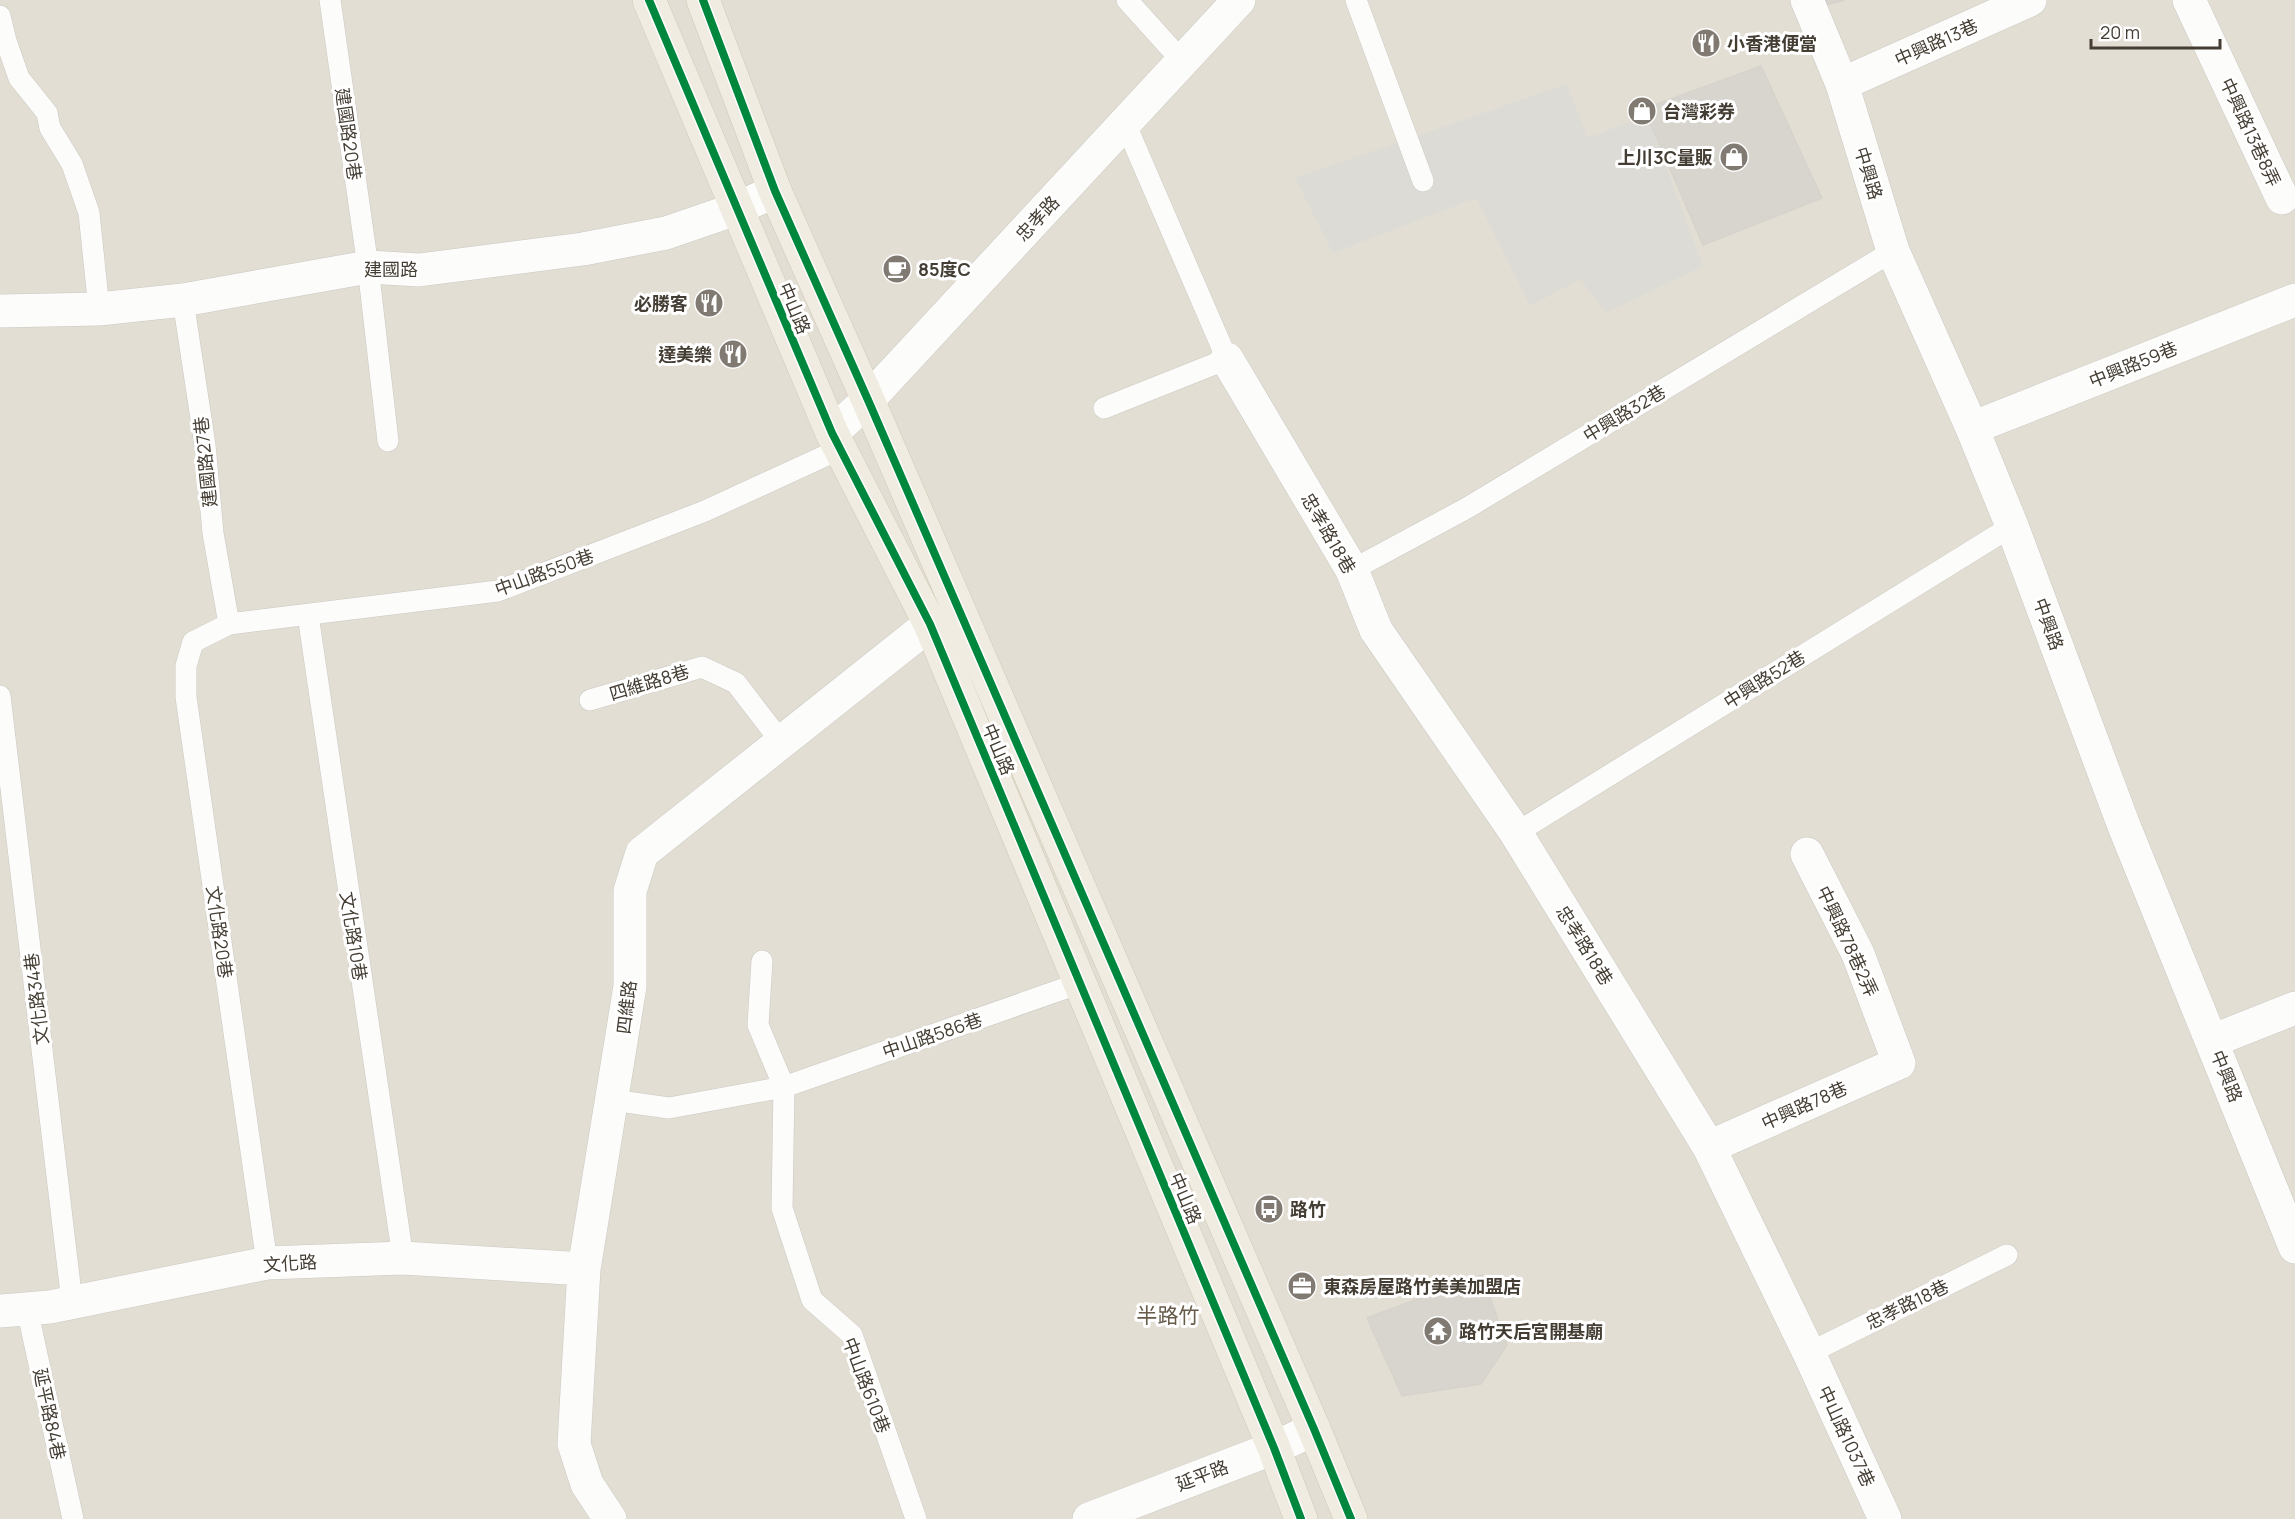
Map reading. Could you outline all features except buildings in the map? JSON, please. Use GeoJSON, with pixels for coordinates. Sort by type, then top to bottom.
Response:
{"type":"FeatureCollection","features":[{"type":"Feature","properties":{"kind":"main road","name":"中山路"},"geometry":{"type":"LineString","coordinates":[[649,0],[836,441],[930,624],[1274,1448],[1301,1519]]}},
{"type":"Feature","properties":{"kind":"main road","name":"中山路"},"geometry":{"type":"LineString","coordinates":[[703,0],[775,191],[868,400],[1351,1519]]}},
{"type":"Feature","properties":{"kind":"street","name":"忠孝路"},"geometry":{"type":"LineString","coordinates":[[836,441],[868,400],[1239,0]]}},
{"type":"Feature","properties":{"kind":"street","name":"中興路"},"geometry":{"type":"LineString","coordinates":[[1807,0],[1842,84],[1893,251],[1972,428],[2012,526],[2124,826],[2292,1229]]}},
{"type":"Feature","properties":{"kind":"street","name":"中興路13巷"},"geometry":{"type":"LineString","coordinates":[[1842,84],[2030,0]]}},
{"type":"Feature","properties":{"kind":"street","name":"中興路13巷8弄"},"geometry":{"type":"LineString","coordinates":[[2189,0],[2282,198]]}},
{"type":"Feature","properties":{"kind":"street","name":"建國路"},"geometry":{"type":"LineString","coordinates":[[0,311],[99,309],[183,300],[368,267],[419,270],[583,249],[666,233],[736,209],[775,191]]}},
{"type":"Feature","properties":{"kind":"street","name":"中興路59巷"},"geometry":{"type":"LineString","coordinates":[[1972,428],[2295,300]]}},
{"type":"Feature","properties":{"kind":"street","name":"忠孝路18巷"},"geometry":{"type":"LineString","coordinates":[[1227,359],[1352,570],[1376,630],[1516,833],[1709,1147],[1809,1353]]}},
{"type":"Feature","properties":{"kind":"street","name":"四維路"},"geometry":{"type":"LineString","coordinates":[[610,1519],[587,1484],[574,1444],[584,1269],[630,986],[630,891],[642,853],[930,624]]}},
{"type":"Feature","properties":{"kind":"street","name":"中興路78巷2弄"},"geometry":{"type":"LineString","coordinates":[[1807,854],[1858,954],[1899,1063]]}},
{"type":"Feature","properties":{"kind":"street"},"geometry":{"type":"LineString","coordinates":[[2212,1041],[2295,1008]]}},
{"type":"Feature","properties":{"kind":"street","name":"中興路78巷"},"geometry":{"type":"LineString","coordinates":[[1709,1147],[1899,1063]]}},
{"type":"Feature","properties":{"kind":"street","name":"文化路"},"geometry":{"type":"LineString","coordinates":[[13,1310],[72,1302],[267,1263],[403,1258],[584,1269]]}},
{"type":"Feature","properties":{"kind":"street","name":"中山路1037巷"},"geometry":{"type":"LineString","coordinates":[[1809,1353],[1885,1519]]}},
{"type":"Feature","properties":{"kind":"street","name":"延平路"},"geometry":{"type":"LineString","coordinates":[[1089,1519],[1274,1448],[1314,1429]]}},
{"type":"Feature","properties":{"kind":"lane","name":"建國路20巷"},"geometry":{"type":"LineString","coordinates":[[330,0],[368,267],[388,441]]}},
{"type":"Feature","properties":{"kind":"lane"},"geometry":{"type":"LineString","coordinates":[[1127,0],[1182,61]]}},
{"type":"Feature","properties":{"kind":"lane"},"geometry":{"type":"LineString","coordinates":[[1356,0],[1423,182]]}},
{"type":"Feature","properties":{"kind":"lane"},"geometry":{"type":"LineString","coordinates":[[0,16],[18,78],[47,112],[50,128],[72,164],[89,213],[99,309]]}},
{"type":"Feature","properties":{"kind":"lane","name":"忠孝路18巷"},"geometry":{"type":"LineString","coordinates":[[1125,123],[1227,359]]}},
{"type":"Feature","properties":{"kind":"lane","name":"中興路32巷"},"geometry":{"type":"LineString","coordinates":[[1352,570],[1467,508],[1893,251]]}},
{"type":"Feature","properties":{"kind":"lane","name":"建國路27巷"},"geometry":{"type":"LineString","coordinates":[[183,300],[205,445],[213,533],[229,624]]}},
{"type":"Feature","properties":{"kind":"lane"},"geometry":{"type":"LineString","coordinates":[[1104,408],[1227,359]]}},
{"type":"Feature","properties":{"kind":"lane","name":"中山路550巷"},"geometry":{"type":"LineString","coordinates":[[229,624],[498,591],[705,511],[836,441]]}},
{"type":"Feature","properties":{"kind":"lane","name":"中興路52巷"},"geometry":{"type":"LineString","coordinates":[[1516,833],[2012,526]]}},
{"type":"Feature","properties":{"kind":"lane","name":"文化路10巷"},"geometry":{"type":"LineString","coordinates":[[308,615],[403,1258]]}},
{"type":"Feature","properties":{"kind":"lane","name":"文化路20巷"},"geometry":{"type":"LineString","coordinates":[[229,624],[193,642],[186,666],[186,697],[267,1263]]}},
{"type":"Feature","properties":{"kind":"lane","name":"四維路8巷"},"geometry":{"type":"LineString","coordinates":[[590,700],[702,667],[736,683],[782,743]]}},
{"type":"Feature","properties":{"kind":"lane","name":"文化路34巷"},"geometry":{"type":"LineString","coordinates":[[0,696],[72,1302]]}},
{"type":"Feature","properties":{"kind":"lane"},"geometry":{"type":"LineString","coordinates":[[762,962],[758,1025],[784,1087]]}},
{"type":"Feature","properties":{"kind":"lane","name":"中山路586巷"},"geometry":{"type":"LineString","coordinates":[[612,1100],[669,1108],[784,1087],[1080,983]]}},
{"type":"Feature","properties":{"kind":"lane","name":"中山路610巷"},"geometry":{"type":"LineString","coordinates":[[784,1087],[782,1208],[812,1300],[852,1335],[916,1519]]}},
{"type":"Feature","properties":{"kind":"lane","name":"忠孝路18巷"},"geometry":{"type":"LineString","coordinates":[[1809,1353],[2007,1255]]}},
{"type":"Feature","properties":{"kind":"lane","name":"延平路84巷"},"geometry":{"type":"LineString","coordinates":[[13,1310],[73,1519]]}},
{"type":"Feature","properties":{"kind":"shaded area"},"geometry":{"type":"Polygon","coordinates":[[[0,0],[2295,0],[2295,1519],[0,1519],[0,0]]]}},
{"type":"Feature","properties":{"kind":"shaded area"},"geometry":{"type":"Polygon","coordinates":[[[1567,84],[1588,138],[1647,115],[1703,266],[1606,313],[1580,279],[1530,306],[1476,198],[1333,253],[1295,178],[1567,84]]]}},
{"type":"Feature","properties":{"kind":"cycle path"},"geometry":{"type":"LineString","coordinates":[[649,0],[832,433],[930,624],[1274,1448],[1301,1519]]}},
{"type":"Feature","properties":{"kind":"cycle path"},"geometry":{"type":"LineString","coordinates":[[703,0],[775,191],[868,400],[1351,1519]]}},
{"type":"Feature","properties":{"kind":"place","name":"小香港便當"},"geometry":{"type":"Point","coordinates":[1706,43]}},
{"type":"Feature","properties":{"kind":"place","name":"台灣彩券"},"geometry":{"type":"Point","coordinates":[1642,111]}},
{"type":"Feature","properties":{"kind":"place","name":"上川3C量販"},"geometry":{"type":"Point","coordinates":[1734,157]}},
{"type":"Feature","properties":{"kind":"place","name":"85度C"},"geometry":{"type":"Point","coordinates":[897,269]}},
{"type":"Feature","properties":{"kind":"place","name":"必勝客"},"geometry":{"type":"Point","coordinates":[709,303]}},
{"type":"Feature","properties":{"kind":"place","name":"達美樂"},"geometry":{"type":"Point","coordinates":[733,354]}},
{"type":"Feature","properties":{"kind":"place","name":"路竹"},"geometry":{"type":"Point","coordinates":[1269,1209]}},
{"type":"Feature","properties":{"kind":"place","name":"東森房屋路竹美美加盟店"},"geometry":{"type":"Point","coordinates":[1302,1286]}},
{"type":"Feature","properties":{"kind":"place","name":"路竹天后宮開基廟"},"geometry":{"type":"Point","coordinates":[1438,1331]}},
{"type":"Feature","properties":{"kind":"district","name":"半路竹"},"geometry":{"type":"Point","coordinates":[1168,1315]}}]}
